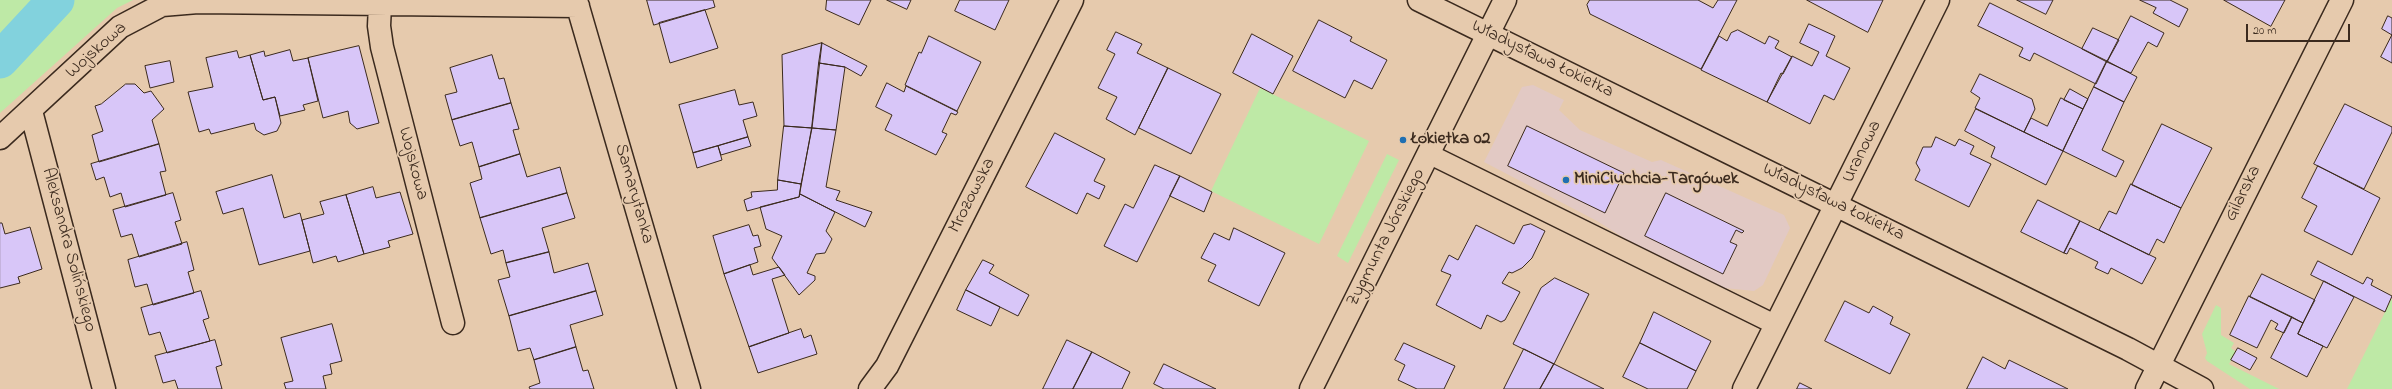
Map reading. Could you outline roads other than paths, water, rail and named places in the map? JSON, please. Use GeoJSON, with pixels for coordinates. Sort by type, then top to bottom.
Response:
{"type":"FeatureCollection","features":[{"type":"Feature","properties":{"kind":"street","name":"Mrozowska"},"geometry":{"type":"LineString","coordinates":[[870,389],[888,366],[1072,0]]}},
{"type":"Feature","properties":{"kind":"street","name":"Władysława Łokietka"},"geometry":{"type":"LineString","coordinates":[[1419,0],[2160,365],[2202,389]]}},
{"type":"Feature","properties":{"kind":"street","name":"Zygmunta Jórskiego"},"geometry":{"type":"LineString","coordinates":[[1311,389],[1505,0]]}},
{"type":"Feature","properties":{"kind":"street","name":"Uranowa"},"geometry":{"type":"LineString","coordinates":[[1744,389],[1938,0]]}},
{"type":"Feature","properties":{"kind":"street","name":"Gilarska"},"geometry":{"type":"LineString","coordinates":[[2148,389],[2342,0]]}},
{"type":"Feature","properties":{"kind":"street","name":"Wojskowa"},"geometry":{"type":"LineString","coordinates":[[0,138],[31,111],[120,27],[162,5],[198,2],[380,5],[577,3]]}},
{"type":"Feature","properties":{"kind":"street","name":"Samarytanka"},"geometry":{"type":"LineString","coordinates":[[577,3],[689,389]]}},
{"type":"Feature","properties":{"kind":"street","name":"Wojskowa"},"geometry":{"type":"LineString","coordinates":[[380,5],[379,26],[382,47],[453,322]]}},
{"type":"Feature","properties":{"kind":"street","name":"Aleksandra Solińskiego"},"geometry":{"type":"LineString","coordinates":[[31,111],[104,389]]}},
{"type":"Feature","properties":{"kind":"lane"},"geometry":{"type":"LineString","coordinates":[[1429,154],[1776,325]]}},
{"type":"Feature","properties":{"kind":"waterway"},"geometry":{"type":"LineString","coordinates":[[0,60],[56,0]]}},
{"type":"Feature","properties":{"kind":"place","name":"Łokietka 02"},"geometry":{"type":"Point","coordinates":[1403,140]}},
{"type":"Feature","properties":{"kind":"place","name":"MiniCiuchcia-Targówek"},"geometry":{"type":"Point","coordinates":[1566,180]}}]}
